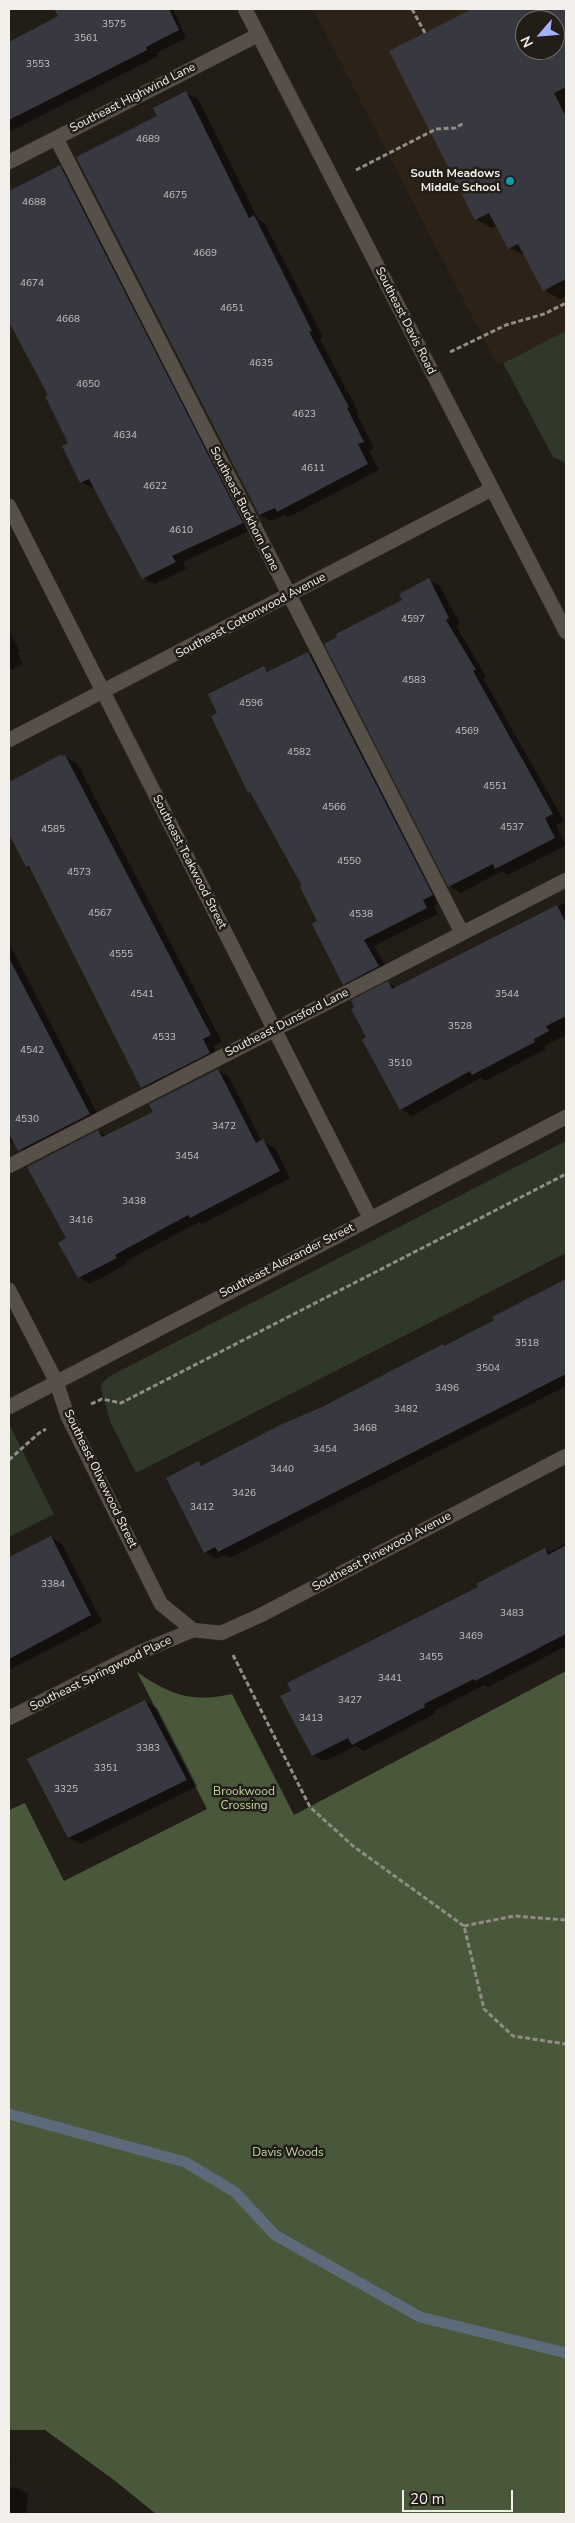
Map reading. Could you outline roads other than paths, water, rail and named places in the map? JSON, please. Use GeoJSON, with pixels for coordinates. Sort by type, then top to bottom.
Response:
{"type":"FeatureCollection","features":[{"type":"Feature","properties":{"kind":"street","name":"Southeast Davis Road"},"geometry":{"type":"LineString","coordinates":[[245,9],[566,632]]}},
{"type":"Feature","properties":{"kind":"street","name":"Southeast Highwind Lane"},"geometry":{"type":"LineString","coordinates":[[9,162],[258,35]]}},
{"type":"Feature","properties":{"kind":"street","name":"Southeast Buckhorn Lane"},"geometry":{"type":"LineString","coordinates":[[56,138],[462,933]]}},
{"type":"Feature","properties":{"kind":"street","name":"Southeast Cottonwood Avenue"},"geometry":{"type":"LineString","coordinates":[[9,740],[103,693],[492,489]]}},
{"type":"Feature","properties":{"kind":"street","name":"Southeast Teakwood Street"},"geometry":{"type":"LineString","coordinates":[[9,506],[370,1218]]}},
{"type":"Feature","properties":{"kind":"street","name":"Southeast Dunsford Lane"},"geometry":{"type":"LineString","coordinates":[[9,1166],[566,880]]}},
{"type":"Feature","properties":{"kind":"street","name":"Southeast Alexander Street"},"geometry":{"type":"LineString","coordinates":[[9,1407],[566,1117]]}},
{"type":"Feature","properties":{"kind":"street","name":"Southeast Olivewood Street"},"geometry":{"type":"LineString","coordinates":[[9,1290],[56,1381],[68,1417],[162,1604],[193,1630]]}},
{"type":"Feature","properties":{"kind":"street","name":"Southeast Pinewood Avenue"},"geometry":{"type":"LineString","coordinates":[[193,1630],[221,1632],[259,1616],[566,1456]]}},
{"type":"Feature","properties":{"kind":"street","name":"Southeast Springwood Place"},"geometry":{"type":"LineString","coordinates":[[9,1718],[138,1653],[193,1630]]}},
{"type":"Feature","properties":{"kind":"waterway"},"geometry":{"type":"LineString","coordinates":[[9,2114],[185,2162],[235,2192],[275,2235],[420,2317],[566,2353]]}},
{"type":"Feature","properties":{"kind":"place","name":"South Meadows Middle School"},"geometry":{"type":"Point","coordinates":[510,181]}},
{"type":"Feature","properties":{"kind":"park label","name":"Brookwood Crossing"},"geometry":{"type":"Point","coordinates":[244,1799]}},
{"type":"Feature","properties":{"kind":"park label","name":"Davis Woods"},"geometry":{"type":"Point","coordinates":[288,2153]}}]}
